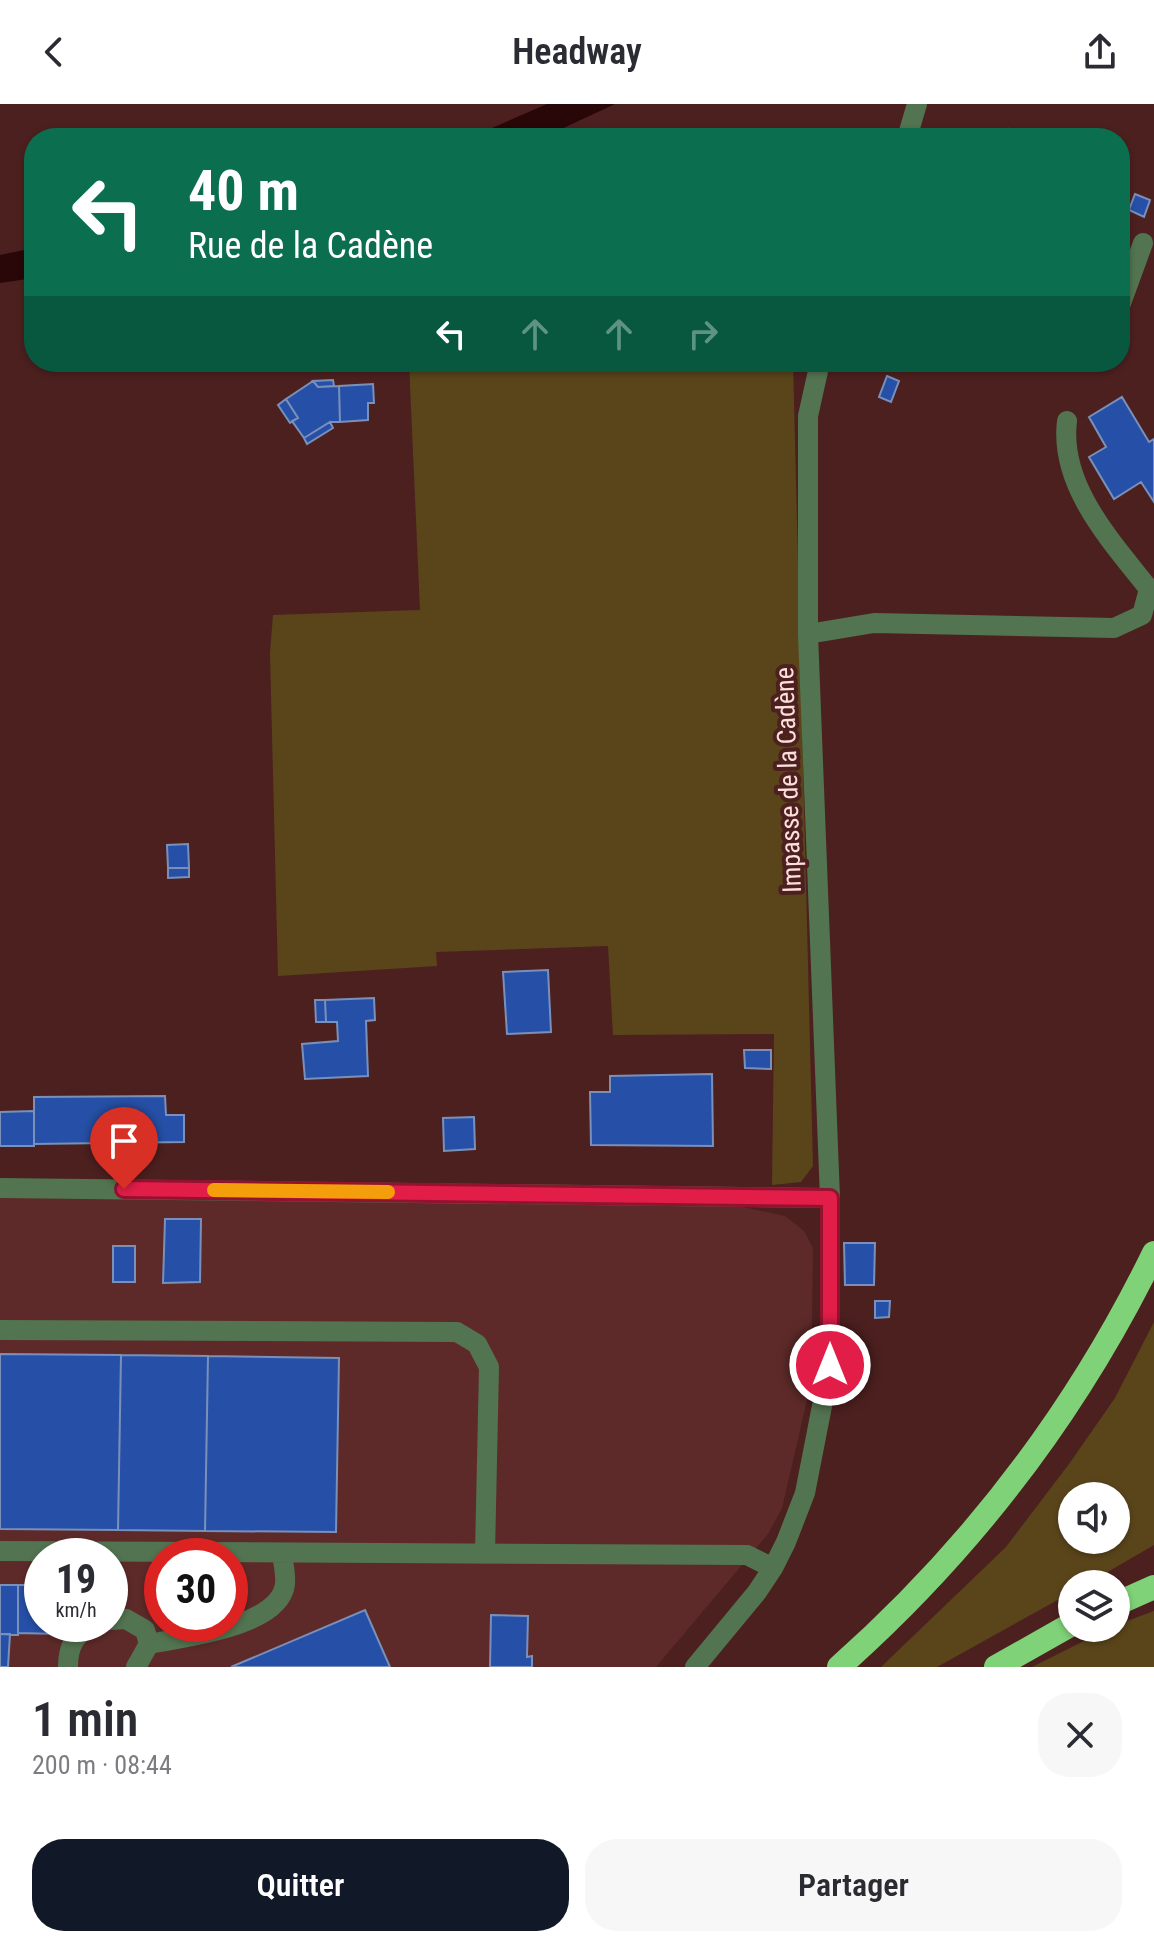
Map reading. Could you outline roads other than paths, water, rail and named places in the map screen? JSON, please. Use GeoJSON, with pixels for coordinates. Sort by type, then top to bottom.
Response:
{"type":"FeatureCollection","features":[{"type":"Feature","properties":{"kind":"highway"},"geometry":{"type":"LineString","coordinates":[[839,1667],[939,1570],[1033,1457],[1080,1387],[1134,1295],[1154,1253]]}},
{"type":"Feature","properties":{"kind":"highway"},"geometry":{"type":"LineString","coordinates":[[1130,1598],[1154,1587]]}},
{"type":"Feature","properties":{"kind":"highway"},"geometry":{"type":"LineString","coordinates":[[996,1667],[1058,1632]]}},
{"type":"Feature","properties":{"kind":"street"},"geometry":{"type":"LineString","coordinates":[[910,128],[917,104]]}},
{"type":"Feature","properties":{"kind":"street"},"geometry":{"type":"LineString","coordinates":[[1130,279],[1143,243]]}},
{"type":"Feature","properties":{"kind":"street","name":"Impasse de la Cadène"},"geometry":{"type":"LineString","coordinates":[[695,1667],[773,1568],[805,1493],[830,1365],[830,1198],[808,634],[808,416],[818,372]]}},
{"type":"Feature","properties":{"kind":"street"},"geometry":{"type":"LineString","coordinates":[[808,634],[874,623],[1114,628],[1148,618],[1149,589],[1095,518],[1075,481],[1065,440],[1067,421]]}},
{"type":"Feature","properties":{"kind":"street"},"geometry":{"type":"LineString","coordinates":[[0,1188],[830,1198]]}},
{"type":"Feature","properties":{"kind":"street"},"geometry":{"type":"LineString","coordinates":[[0,1330],[457,1332],[477,1344],[489,1367],[485,1554]]}},
{"type":"Feature","properties":{"kind":"street"},"geometry":{"type":"LineString","coordinates":[[0,1551],[747,1555],[773,1568]]}},
{"type":"Feature","properties":{"kind":"street"},"geometry":{"type":"LineString","coordinates":[[149,1644],[231,1627],[272,1610],[285,1587],[282,1553]]}},
{"type":"Feature","properties":{"kind":"street"},"geometry":{"type":"LineString","coordinates":[[128,1620],[145,1630],[149,1644],[136,1667]]}},
{"type":"Feature","properties":{"kind":"street"},"geometry":{"type":"LineString","coordinates":[[68,1667],[68,1651],[73,1642]]}}]}
